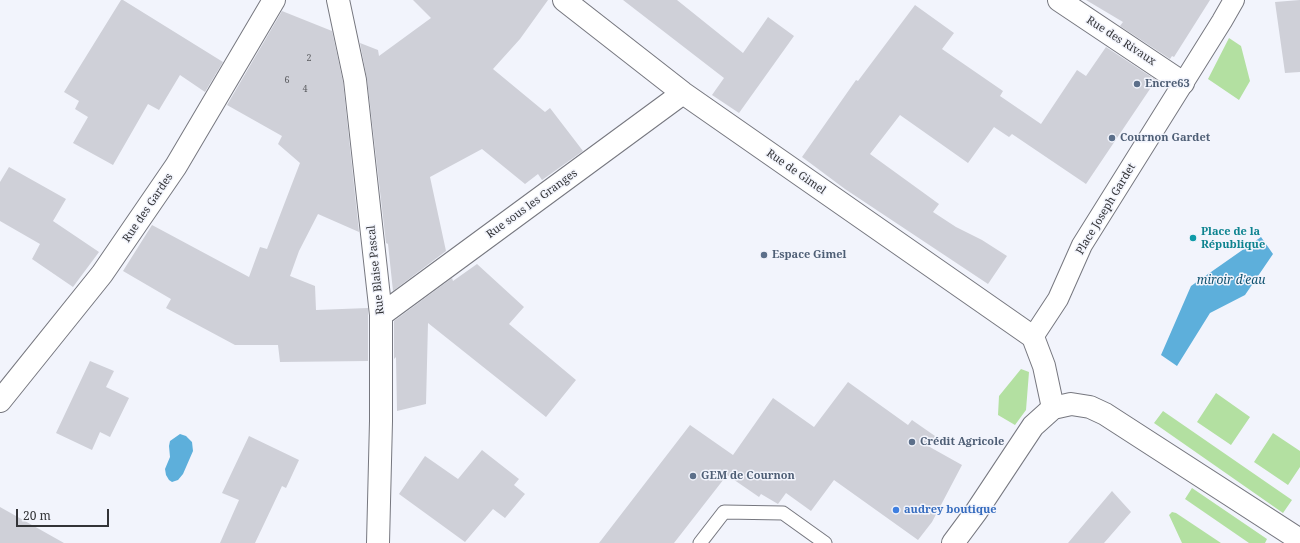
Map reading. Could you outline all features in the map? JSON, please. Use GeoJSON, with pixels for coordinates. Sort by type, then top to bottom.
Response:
{"type":"FeatureCollection","features":[{"type":"Feature","properties":{"kind":"street","name":"Rue des Gardes"},"geometry":{"type":"LineString","coordinates":[[0,400],[102,274],[176,166],[274,0]]}},
{"type":"Feature","properties":{"kind":"street","name":"Rue Blaise Pascal"},"geometry":{"type":"LineString","coordinates":[[338,0],[355,80],[381,316],[381,421],[378,543]]}},
{"type":"Feature","properties":{"kind":"street","name":"Rue de Gimel"},"geometry":{"type":"LineString","coordinates":[[564,0],[683,93],[1033,336]]}},
{"type":"Feature","properties":{"kind":"street","name":"Rue des Rivaux"},"geometry":{"type":"LineString","coordinates":[[1059,0],[1183,83]]}},
{"type":"Feature","properties":{"kind":"street","name":"Place Joseph Gardet"},"geometry":{"type":"LineString","coordinates":[[1033,336],[1058,299],[1082,245],[1234,0]]}},
{"type":"Feature","properties":{"kind":"street","name":"Rue sous les Granges"},"geometry":{"type":"LineString","coordinates":[[381,316],[683,93]]}},
{"type":"Feature","properties":{"kind":"street"},"geometry":{"type":"LineString","coordinates":[[1033,336],[1044,366],[1054,408]]}},
{"type":"Feature","properties":{"kind":"street"},"geometry":{"type":"LineString","coordinates":[[953,543],[976,512],[1033,426],[1054,408],[1071,404],[1090,407],[1105,414],[1300,540]]}},
{"type":"Feature","properties":{"kind":"lane"},"geometry":{"type":"LineString","coordinates":[[700,543],[724,512],[783,514],[825,543]]}},
{"type":"Feature","properties":{"kind":"green space"},"geometry":{"type":"Polygon","coordinates":[[[1229,38],[1241,46],[1250,81],[1239,100],[1208,79],[1229,38]]]}},
{"type":"Feature","properties":{"kind":"green space"},"geometry":{"type":"Polygon","coordinates":[[[1021,369],[1029,372],[1026,410],[1015,425],[998,415],[999,396],[1021,369]]]}},
{"type":"Feature","properties":{"kind":"green space"},"geometry":{"type":"Polygon","coordinates":[[[1216,393],[1250,417],[1231,445],[1197,422],[1216,393]]]}},
{"type":"Feature","properties":{"kind":"green space"},"geometry":{"type":"Polygon","coordinates":[[[1163,411],[1292,500],[1283,513],[1154,423],[1163,411]]]}},
{"type":"Feature","properties":{"kind":"green space"},"geometry":{"type":"Polygon","coordinates":[[[1273,433],[1300,451],[1300,467],[1288,485],[1254,462],[1273,433]]]}},
{"type":"Feature","properties":{"kind":"green space"},"geometry":{"type":"Polygon","coordinates":[[[1192,488],[1267,539],[1265,543],[1249,543],[1185,499],[1192,488]]]}},
{"type":"Feature","properties":{"kind":"green space"},"geometry":{"type":"Polygon","coordinates":[[[1172,512],[1176,513],[1221,543],[1182,543],[1169,515],[1172,512]]]}},
{"type":"Feature","properties":{"kind":"water","name":"miroir d'eau"},"geometry":{"type":"Polygon","coordinates":[[[1261,237],[1273,254],[1245,295],[1210,313],[1177,366],[1161,355],[1191,286],[1261,237]]]}},
{"type":"Feature","properties":{"kind":"water"},"geometry":{"type":"Polygon","coordinates":[[[180,434],[186,436],[192,442],[193,451],[183,474],[178,480],[172,482],[166,475],[165,469],[170,457],[170,441],[180,434]]]}},
{"type":"Feature","properties":{"kind":"building"},"geometry":{"type":"Polygon","coordinates":[[[121,0],[223,62],[205,92],[180,75],[159,110],[148,104],[113,165],[73,143],[88,117],[75,109],[79,101],[64,92],[121,0]]]}},
{"type":"Feature","properties":{"kind":"building"},"geometry":{"type":"Polygon","coordinates":[[[413,0],[548,0],[520,39],[493,69],[545,112],[550,108],[583,151],[542,180],[538,174],[525,184],[482,149],[430,177],[446,251],[393,291],[367,79],[360,43],[378,50],[379,56],[431,18],[413,0]]]}},
{"type":"Feature","properties":{"kind":"building"},"geometry":{"type":"Polygon","coordinates":[[[623,0],[677,0],[743,53],[768,17],[794,36],[739,113],[712,95],[724,78],[623,0]]]}},
{"type":"Feature","properties":{"kind":"building"},"geometry":{"type":"Polygon","coordinates":[[[1086,0],[1210,0],[1174,57],[1172,56],[1170,59],[1120,26],[1123,22],[1086,0]]]}},
{"type":"Feature","properties":{"kind":"building"},"geometry":{"type":"Polygon","coordinates":[[[1300,0],[1300,72],[1285,73],[1275,2],[1300,0]]]}},
{"type":"Feature","properties":{"kind":"building"},"geometry":{"type":"Polygon","coordinates":[[[915,5],[954,33],[942,49],[1003,91],[1000,96],[1041,124],[1077,70],[1086,76],[1106,47],[1156,80],[1086,184],[1012,134],[1009,137],[994,127],[968,163],[900,115],[870,154],[939,204],[933,212],[1007,256],[988,284],[845,189],[802,157],[856,80],[858,81],[915,5]]]}},
{"type":"Feature","properties":{"kind":"building"},"geometry":{"type":"Polygon","coordinates":[[[282,11],[332,31],[343,82],[359,232],[318,214],[299,251],[290,276],[315,286],[316,310],[368,308],[368,361],[280,362],[278,345],[235,345],[166,308],[171,299],[123,271],[152,225],[249,277],[260,247],[267,249],[300,163],[278,144],[282,136],[227,105],[282,11]]]}},
{"type":"Feature","properties":{"kind":"building"},"geometry":{"type":"Polygon","coordinates":[[[9,167],[66,199],[53,221],[99,252],[73,287],[32,259],[40,244],[0,221],[0,182],[9,167]]]}},
{"type":"Feature","properties":{"kind":"building"},"geometry":{"type":"Polygon","coordinates":[[[477,264],[524,307],[509,324],[576,380],[546,417],[428,323],[426,404],[397,411],[396,357],[394,359],[394,321],[452,278],[453,281],[477,264]]]}},
{"type":"Feature","properties":{"kind":"building"},"geometry":{"type":"Polygon","coordinates":[[[90,361],[114,371],[106,387],[129,398],[110,437],[100,432],[92,450],[56,433],[90,361]]]}},
{"type":"Feature","properties":{"kind":"building"},"geometry":{"type":"Polygon","coordinates":[[[848,382],[908,425],[912,420],[935,436],[928,446],[962,465],[932,522],[918,540],[834,480],[811,511],[786,493],[778,504],[761,494],[759,497],[727,475],[674,543],[599,543],[690,425],[733,455],[773,398],[814,427],[848,382]]]}},
{"type":"Feature","properties":{"kind":"building"},"geometry":{"type":"Polygon","coordinates":[[[249,436],[299,460],[286,488],[282,486],[255,543],[220,543],[239,500],[222,493],[249,436]]]}},
{"type":"Feature","properties":{"kind":"building"},"geometry":{"type":"Polygon","coordinates":[[[482,450],[519,479],[514,485],[525,494],[505,518],[493,509],[465,542],[399,494],[425,456],[458,479],[482,450]]]}},
{"type":"Feature","properties":{"kind":"building"},"geometry":{"type":"Polygon","coordinates":[[[1112,491],[1131,512],[1104,543],[1068,543],[1112,491]]]}},
{"type":"Feature","properties":{"kind":"building"},"geometry":{"type":"Polygon","coordinates":[[[0,507],[64,543],[0,543],[0,507]]]}},
{"type":"Feature","properties":{"kind":"place","name":"Encre63"},"geometry":{"type":"Point","coordinates":[1137,84]}},
{"type":"Feature","properties":{"kind":"place","name":"Cournon Gardet"},"geometry":{"type":"Point","coordinates":[1112,138]}},
{"type":"Feature","properties":{"kind":"place","name":"Place de la République"},"geometry":{"type":"Point","coordinates":[1193,238]}},
{"type":"Feature","properties":{"kind":"place","name":"Espace Gimel"},"geometry":{"type":"Point","coordinates":[764,255]}},
{"type":"Feature","properties":{"kind":"place","name":"Crédit Agricole"},"geometry":{"type":"Point","coordinates":[912,442]}},
{"type":"Feature","properties":{"kind":"place","name":"GEM de Cournon"},"geometry":{"type":"Point","coordinates":[693,476]}},
{"type":"Feature","properties":{"kind":"place","name":"audrey boutique"},"geometry":{"type":"Point","coordinates":[896,510]}}]}
